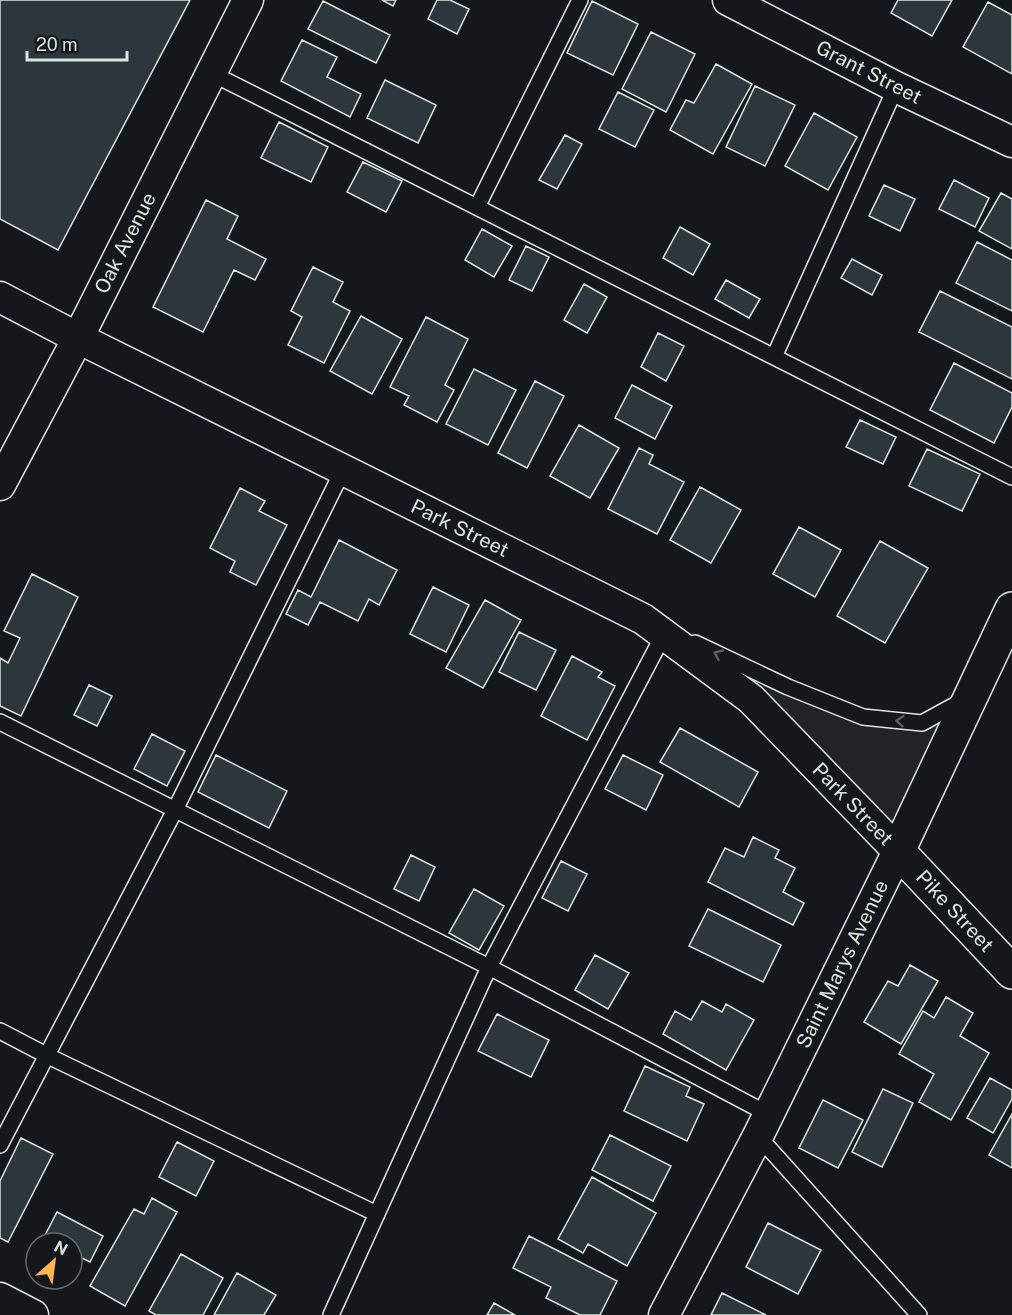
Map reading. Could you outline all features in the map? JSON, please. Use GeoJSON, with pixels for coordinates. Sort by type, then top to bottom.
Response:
{"type":"FeatureCollection","features":[{"type":"Feature","properties":{"kind":"main road","name":"Saint Marys Avenue"},"geometry":{"type":"LineString","coordinates":[[898,851],[1012,609]]}},
{"type":"Feature","properties":{"kind":"main road","name":"Pike Street"},"geometry":{"type":"LineString","coordinates":[[898,851],[1012,972]]}},
{"type":"Feature","properties":{"kind":"street","name":"Oak Avenue"},"geometry":{"type":"LineString","coordinates":[[0,485],[78,338],[248,0]]}},
{"type":"Feature","properties":{"kind":"street","name":"Grant Street"},"geometry":{"type":"LineString","coordinates":[[728,0],[896,87],[1012,142]]}},
{"type":"Feature","properties":{"kind":"street","name":"Park Street"},"geometry":{"type":"LineString","coordinates":[[0,297],[654,627],[752,699],[898,851]]}},
{"type":"Feature","properties":{"kind":"street","name":"Saint Marys Avenue"},"geometry":{"type":"LineString","coordinates":[[664,1315],[763,1125],[898,851]]}},
{"type":"Feature","properties":{"kind":"street"},"geometry":{"type":"LineString","coordinates":[[0,1298],[33,1315]]}},
{"type":"Feature","properties":{"kind":"lane"},"geometry":{"type":"LineString","coordinates":[[477,207],[580,0]]}},
{"type":"Feature","properties":{"kind":"lane"},"geometry":{"type":"LineString","coordinates":[[211,73],[1012,477]]}},
{"type":"Feature","properties":{"kind":"lane"},"geometry":{"type":"LineString","coordinates":[[774,357],[896,87]]}},
{"type":"Feature","properties":{"kind":"lane"},"geometry":{"type":"LineString","coordinates":[[0,1145],[175,810],[344,470]]}},
{"type":"Feature","properties":{"kind":"lane"},"geometry":{"type":"LineString","coordinates":[[331,1315],[489,967],[654,627],[788,687],[863,717],[922,723],[972,695]]}},
{"type":"Feature","properties":{"kind":"lane"},"geometry":{"type":"LineString","coordinates":[[0,722],[489,967],[763,1125],[919,1315]]}},
{"type":"Feature","properties":{"kind":"lane"},"geometry":{"type":"LineString","coordinates":[[0,1031],[377,1214]]}},
{"type":"Feature","properties":{"kind":"shaded area"},"geometry":{"type":"Polygon","coordinates":[[[643,619],[863,717],[922,723],[972,695],[898,851],[643,619]]]}},
{"type":"Feature","properties":{"kind":"building"},"geometry":{"type":"Polygon","coordinates":[[[0,0],[190,0],[58,250],[0,219],[0,0]]]}},
{"type":"Feature","properties":{"kind":"building"},"geometry":{"type":"Polygon","coordinates":[[[382,0],[396,0],[393,6],[382,0]]]}},
{"type":"Feature","properties":{"kind":"building"},"geometry":{"type":"Polygon","coordinates":[[[437,0],[450,0],[469,9],[457,34],[428,19],[437,0]]]}},
{"type":"Feature","properties":{"kind":"building"},"geometry":{"type":"Polygon","coordinates":[[[898,0],[952,0],[932,36],[891,13],[898,0]]]}},
{"type":"Feature","properties":{"kind":"building"},"geometry":{"type":"Polygon","coordinates":[[[323,1],[390,35],[376,63],[308,29],[323,1]]]}},
{"type":"Feature","properties":{"kind":"building"},"geometry":{"type":"Polygon","coordinates":[[[592,1],[638,24],[613,75],[567,53],[592,1]]]}},
{"type":"Feature","properties":{"kind":"building"},"geometry":{"type":"Polygon","coordinates":[[[988,2],[1012,15],[1012,74],[963,47],[988,2]]]}},
{"type":"Feature","properties":{"kind":"building"},"geometry":{"type":"Polygon","coordinates":[[[651,32],[695,54],[666,112],[622,89],[651,32]]]}},
{"type":"Feature","properties":{"kind":"building"},"geometry":{"type":"Polygon","coordinates":[[[302,40],[337,57],[327,77],[361,94],[350,117],[281,81],[302,40]]]}},
{"type":"Feature","properties":{"kind":"building"},"geometry":{"type":"Polygon","coordinates":[[[716,64],[752,84],[713,154],[670,130],[686,100],[694,103],[716,64]]]}},
{"type":"Feature","properties":{"kind":"building"},"geometry":{"type":"Polygon","coordinates":[[[385,80],[436,105],[418,143],[367,118],[385,80]]]}},
{"type":"Feature","properties":{"kind":"building"},"geometry":{"type":"Polygon","coordinates":[[[755,86],[795,105],[765,166],[726,147],[755,86]]]}},
{"type":"Feature","properties":{"kind":"building"},"geometry":{"type":"Polygon","coordinates":[[[618,92],[654,110],[635,147],[599,129],[618,92]]]}},
{"type":"Feature","properties":{"kind":"building"},"geometry":{"type":"Polygon","coordinates":[[[814,113],[857,137],[828,190],[785,166],[814,113]]]}},
{"type":"Feature","properties":{"kind":"building"},"geometry":{"type":"Polygon","coordinates":[[[279,122],[328,147],[311,182],[261,158],[279,122]]]}},
{"type":"Feature","properties":{"kind":"building"},"geometry":{"type":"Polygon","coordinates":[[[565,135],[582,144],[557,189],[539,180],[565,135]]]}},
{"type":"Feature","properties":{"kind":"building"},"geometry":{"type":"Polygon","coordinates":[[[363,162],[402,181],[386,212],[347,192],[363,162]]]}},
{"type":"Feature","properties":{"kind":"building"},"geometry":{"type":"Polygon","coordinates":[[[954,180],[989,198],[975,227],[939,209],[954,180]]]}},
{"type":"Feature","properties":{"kind":"building"},"geometry":{"type":"Polygon","coordinates":[[[884,185],[915,199],[900,231],[869,216],[884,185]]]}},
{"type":"Feature","properties":{"kind":"building"},"geometry":{"type":"Polygon","coordinates":[[[1001,193],[1012,199],[1012,249],[979,231],[1001,193]]]}},
{"type":"Feature","properties":{"kind":"building"},"geometry":{"type":"Polygon","coordinates":[[[206,200],[238,216],[227,239],[266,259],[255,280],[234,270],[203,332],[153,307],[206,200]]]}},
{"type":"Feature","properties":{"kind":"building"},"geometry":{"type":"Polygon","coordinates":[[[680,227],[710,244],[693,275],[663,258],[680,227]]]}},
{"type":"Feature","properties":{"kind":"building"},"geometry":{"type":"Polygon","coordinates":[[[482,229],[512,246],[494,277],[465,260],[482,229]]]}},
{"type":"Feature","properties":{"kind":"building"},"geometry":{"type":"Polygon","coordinates":[[[977,242],[1012,260],[1012,311],[956,283],[977,242]]]}},
{"type":"Feature","properties":{"kind":"building"},"geometry":{"type":"Polygon","coordinates":[[[526,246],[549,257],[532,291],[509,280],[526,246]]]}},
{"type":"Feature","properties":{"kind":"building"},"geometry":{"type":"Polygon","coordinates":[[[852,259],[882,275],[872,295],[841,278],[852,259]]]}},
{"type":"Feature","properties":{"kind":"building"},"geometry":{"type":"Polygon","coordinates":[[[313,267],[343,282],[333,302],[350,311],[324,363],[288,345],[302,317],[291,311],[313,267]]]}},
{"type":"Feature","properties":{"kind":"building"},"geometry":{"type":"Polygon","coordinates":[[[726,280],[760,299],[749,318],[715,299],[726,280]]]}},
{"type":"Feature","properties":{"kind":"building"},"geometry":{"type":"Polygon","coordinates":[[[584,284],[607,297],[587,333],[564,320],[584,284]]]}},
{"type":"Feature","properties":{"kind":"building"},"geometry":{"type":"Polygon","coordinates":[[[940,291],[1012,327],[1012,379],[919,332],[940,291]]]}},
{"type":"Feature","properties":{"kind":"building"},"geometry":{"type":"Polygon","coordinates":[[[361,316],[402,339],[372,394],[330,371],[361,316]]]}},
{"type":"Feature","properties":{"kind":"building"},"geometry":{"type":"Polygon","coordinates":[[[426,317],[468,339],[445,385],[454,390],[437,422],[404,405],[409,396],[390,387],[426,317]]]}},
{"type":"Feature","properties":{"kind":"building"},"geometry":{"type":"Polygon","coordinates":[[[658,333],[684,346],[666,381],[641,367],[658,333]]]}},
{"type":"Feature","properties":{"kind":"building"},"geometry":{"type":"Polygon","coordinates":[[[954,363],[1012,393],[1012,407],[994,443],[930,410],[954,363]]]}},
{"type":"Feature","properties":{"kind":"building"},"geometry":{"type":"Polygon","coordinates":[[[474,369],[516,390],[488,445],[446,424],[474,369]]]}},
{"type":"Feature","properties":{"kind":"building"},"geometry":{"type":"Polygon","coordinates":[[[535,381],[564,396],[527,468],[498,453],[535,381]]]}},
{"type":"Feature","properties":{"kind":"building"},"geometry":{"type":"Polygon","coordinates":[[[632,385],[672,406],[655,439],[615,418],[632,385]]]}},
{"type":"Feature","properties":{"kind":"building"},"geometry":{"type":"Polygon","coordinates":[[[860,420],[896,437],[883,464],[846,447],[860,420]]]}},
{"type":"Feature","properties":{"kind":"building"},"geometry":{"type":"Polygon","coordinates":[[[579,425],[619,448],[590,498],[550,476],[579,425]]]}},
{"type":"Feature","properties":{"kind":"building"},"geometry":{"type":"Polygon","coordinates":[[[639,448],[653,455],[649,464],[684,482],[657,534],[608,509],[639,448]]]}},
{"type":"Feature","properties":{"kind":"building"},"geometry":{"type":"Polygon","coordinates":[[[927,449],[980,474],[962,511],[909,486],[927,449]]]}},
{"type":"Feature","properties":{"kind":"building"},"geometry":{"type":"Polygon","coordinates":[[[700,487],[741,510],[711,563],[670,540],[700,487]]]}},
{"type":"Feature","properties":{"kind":"building"},"geometry":{"type":"Polygon","coordinates":[[[240,488],[265,501],[259,511],[287,525],[256,585],[230,572],[235,561],[210,548],[240,488]]]}},
{"type":"Feature","properties":{"kind":"building"},"geometry":{"type":"Polygon","coordinates":[[[799,527],[841,550],[815,597],[773,574],[799,527]]]}},
{"type":"Feature","properties":{"kind":"building"},"geometry":{"type":"Polygon","coordinates":[[[339,540],[397,570],[379,605],[369,599],[358,621],[320,602],[308,625],[286,614],[298,590],[311,597],[339,540]]]}},
{"type":"Feature","properties":{"kind":"building"},"geometry":{"type":"Polygon","coordinates":[[[880,541],[928,568],[885,643],[837,616],[880,541]]]}},
{"type":"Feature","properties":{"kind":"building"},"geometry":{"type":"Polygon","coordinates":[[[32,574],[78,597],[21,716],[0,706],[0,658],[8,663],[20,638],[4,631],[32,574]]]}},
{"type":"Feature","properties":{"kind":"building"},"geometry":{"type":"Polygon","coordinates":[[[433,587],[469,605],[446,652],[410,634],[433,587]]]}},
{"type":"Feature","properties":{"kind":"building"},"geometry":{"type":"Polygon","coordinates":[[[485,600],[521,620],[483,688],[446,668],[485,600]]]}},
{"type":"Feature","properties":{"kind":"building"},"geometry":{"type":"Polygon","coordinates":[[[519,632],[556,650],[536,690],[499,672],[519,632]]]}},
{"type":"Feature","properties":{"kind":"building"},"geometry":{"type":"Polygon","coordinates":[[[572,656],[602,672],[598,677],[615,686],[587,740],[541,716],[572,656]]]}},
{"type":"Feature","properties":{"kind":"building"},"geometry":{"type":"Polygon","coordinates":[[[89,685],[112,696],[97,726],[74,715],[89,685]]]}},
{"type":"Feature","properties":{"kind":"building"},"geometry":{"type":"Polygon","coordinates":[[[680,728],[758,772],[739,807],[660,762],[680,728]]]}},
{"type":"Feature","properties":{"kind":"building"},"geometry":{"type":"Polygon","coordinates":[[[152,734],[185,751],[167,786],[134,769],[152,734]]]}},
{"type":"Feature","properties":{"kind":"building"},"geometry":{"type":"Polygon","coordinates":[[[216,755],[287,791],[269,828],[198,792],[216,755]]]}},
{"type":"Feature","properties":{"kind":"building"},"geometry":{"type":"Polygon","coordinates":[[[623,755],[663,775],[646,810],[605,789],[623,755]]]}},
{"type":"Feature","properties":{"kind":"building"},"geometry":{"type":"Polygon","coordinates":[[[753,837],[779,850],[775,858],[795,868],[783,892],[804,903],[793,925],[708,882],[725,848],[744,857],[753,837]]]}},
{"type":"Feature","properties":{"kind":"building"},"geometry":{"type":"Polygon","coordinates":[[[411,855],[435,867],[419,901],[394,889],[411,855]]]}},
{"type":"Feature","properties":{"kind":"building"},"geometry":{"type":"Polygon","coordinates":[[[561,861],[587,874],[568,911],[542,898],[561,861]]]}},
{"type":"Feature","properties":{"kind":"building"},"geometry":{"type":"Polygon","coordinates":[[[474,889],[504,906],[479,950],[449,933],[474,889]]]}},
{"type":"Feature","properties":{"kind":"building"},"geometry":{"type":"Polygon","coordinates":[[[708,909],[781,945],[763,982],[689,946],[708,909]]]}},
{"type":"Feature","properties":{"kind":"building"},"geometry":{"type":"Polygon","coordinates":[[[595,955],[629,973],[608,1009],[575,990],[595,955]]]}},
{"type":"Feature","properties":{"kind":"building"},"geometry":{"type":"Polygon","coordinates":[[[910,965],[938,981],[901,1044],[864,1022],[888,981],[898,986],[910,965]]]}},
{"type":"Feature","properties":{"kind":"building"},"geometry":{"type":"Polygon","coordinates":[[[946,997],[973,1013],[960,1036],[989,1053],[951,1120],[919,1102],[934,1074],[899,1054],[923,1011],[934,1018],[946,997]]]}},
{"type":"Feature","properties":{"kind":"building"},"geometry":{"type":"Polygon","coordinates":[[[702,1001],[722,1012],[726,1004],[754,1020],[726,1070],[663,1034],[675,1011],[691,1020],[702,1001]]]}},
{"type":"Feature","properties":{"kind":"building"},"geometry":{"type":"Polygon","coordinates":[[[497,1014],[549,1040],[531,1077],[478,1051],[497,1014]]]}},
{"type":"Feature","properties":{"kind":"building"},"geometry":{"type":"Polygon","coordinates":[[[645,1066],[690,1087],[686,1096],[704,1104],[687,1141],[624,1111],[645,1066]]]}},
{"type":"Feature","properties":{"kind":"building"},"geometry":{"type":"Polygon","coordinates":[[[990,1078],[1012,1090],[1012,1099],[993,1133],[967,1118],[990,1078]]]}},
{"type":"Feature","properties":{"kind":"building"},"geometry":{"type":"Polygon","coordinates":[[[883,1089],[913,1103],[882,1167],[852,1152],[883,1089]]]}},
{"type":"Feature","properties":{"kind":"building"},"geometry":{"type":"Polygon","coordinates":[[[823,1100],[863,1120],[838,1168],[799,1148],[823,1100]]]}},
{"type":"Feature","properties":{"kind":"building"},"geometry":{"type":"Polygon","coordinates":[[[1012,1114],[1012,1168],[989,1155],[1012,1114]]]}},
{"type":"Feature","properties":{"kind":"building"},"geometry":{"type":"Polygon","coordinates":[[[610,1135],[671,1166],[653,1201],[592,1170],[610,1135]]]}},
{"type":"Feature","properties":{"kind":"building"},"geometry":{"type":"Polygon","coordinates":[[[21,1138],[53,1154],[8,1242],[0,1238],[0,1181],[21,1138]]]}},
{"type":"Feature","properties":{"kind":"building"},"geometry":{"type":"Polygon","coordinates":[[[177,1142],[214,1161],[196,1196],[159,1177],[177,1142]]]}},
{"type":"Feature","properties":{"kind":"building"},"geometry":{"type":"Polygon","coordinates":[[[592,1177],[656,1213],[627,1266],[588,1244],[583,1253],[558,1239],[592,1177]]]}},
{"type":"Feature","properties":{"kind":"building"},"geometry":{"type":"Polygon","coordinates":[[[152,1198],[177,1212],[125,1306],[90,1286],[134,1209],[144,1214],[152,1198]]]}},
{"type":"Feature","properties":{"kind":"building"},"geometry":{"type":"Polygon","coordinates":[[[57,1212],[103,1236],[90,1262],[84,1259],[84,1231],[47,1231],[57,1212]]]}},
{"type":"Feature","properties":{"kind":"building"},"geometry":{"type":"Polygon","coordinates":[[[768,1223],[821,1250],[798,1294],[746,1267],[768,1223]]]}},
{"type":"Feature","properties":{"kind":"building"},"geometry":{"type":"Polygon","coordinates":[[[529,1236],[617,1281],[600,1315],[580,1315],[546,1298],[551,1287],[513,1268],[529,1236]]]}},
{"type":"Feature","properties":{"kind":"building"},"geometry":{"type":"Polygon","coordinates":[[[181,1254],[223,1278],[203,1315],[156,1315],[149,1311],[181,1254]]]}},
{"type":"Feature","properties":{"kind":"building"},"geometry":{"type":"Polygon","coordinates":[[[237,1273],[276,1295],[264,1315],[214,1315],[237,1273]]]}},
{"type":"Feature","properties":{"kind":"building"},"geometry":{"type":"Polygon","coordinates":[[[722,1293],[766,1315],[711,1315],[722,1293]]]}},
{"type":"Feature","properties":{"kind":"building"},"geometry":{"type":"Polygon","coordinates":[[[494,1303],[515,1315],[487,1315],[494,1303]]]}}]}
